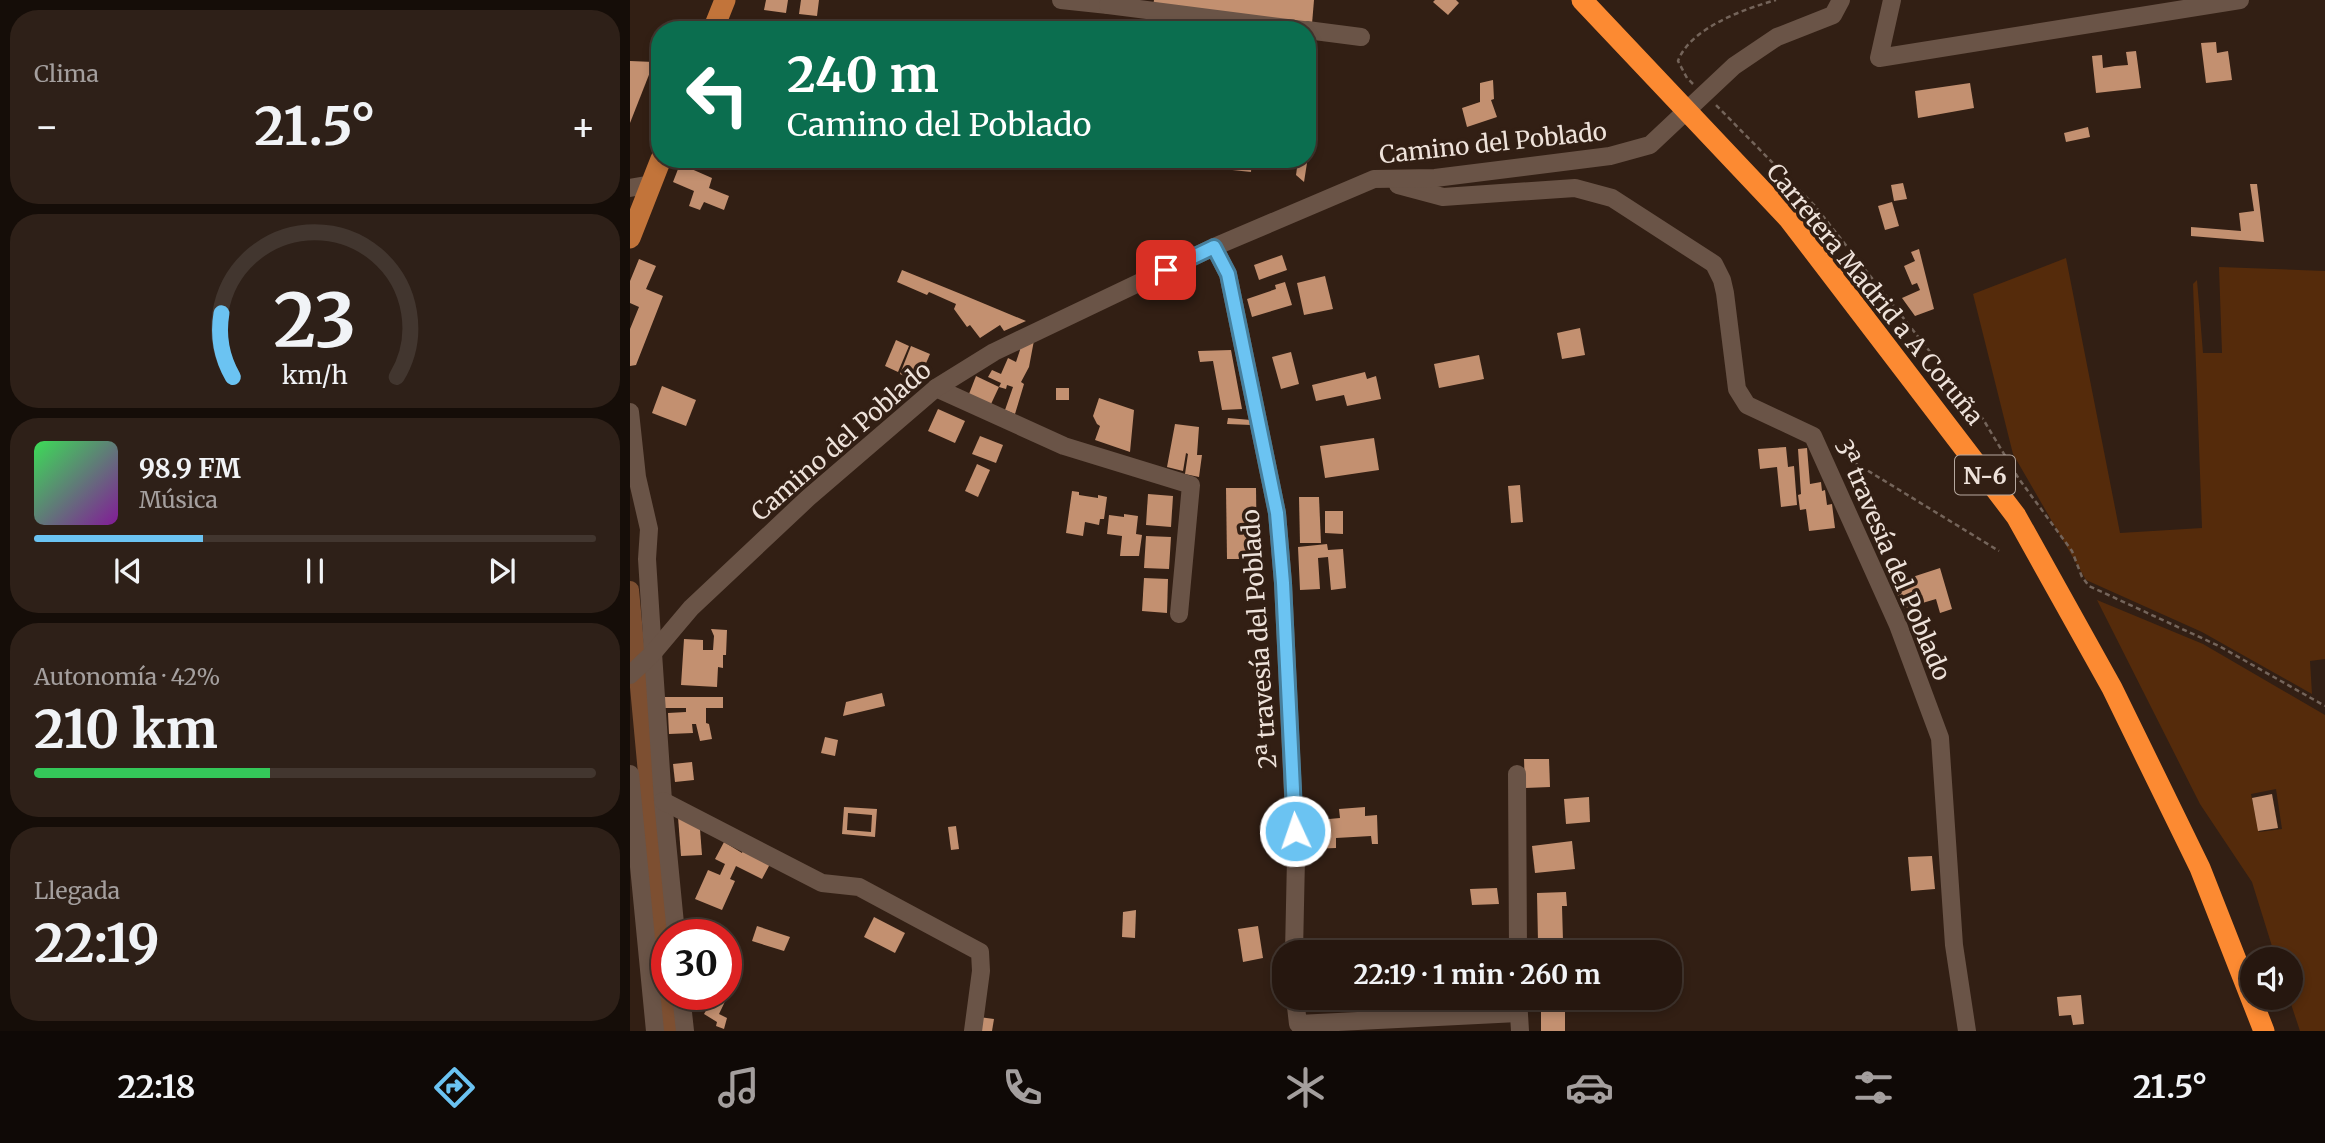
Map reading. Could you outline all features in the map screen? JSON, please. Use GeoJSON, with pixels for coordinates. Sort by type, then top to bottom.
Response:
{"type":"FeatureCollection","features":[{"type":"Feature","properties":{"kind":"highway","name":"Carretera Madrid a A Coruña"},"geometry":{"type":"LineString","coordinates":[[1582,0],[1788,219],[2017,516],[2112,688],[2194,856],[2264,1031]]}},
{"type":"Feature","properties":{"kind":"main road"},"geometry":{"type":"LineString","coordinates":[[716,21],[724,0]]}},
{"type":"Feature","properties":{"kind":"main road"},"geometry":{"type":"LineString","coordinates":[[630,238],[658,168]]}},
{"type":"Feature","properties":{"kind":"street"},"geometry":{"type":"LineString","coordinates":[[1061,0],[1109,2],[1242,21]]}},
{"type":"Feature","properties":{"kind":"street","name":"Camino del Poblado"},"geometry":{"type":"LineString","coordinates":[[630,676],[691,608],[808,498],[936,388],[994,352],[1214,247],[1374,179],[1448,177],[1610,156],[1650,145],[1734,66],[1777,37],[1833,15],[1840,0]]}},
{"type":"Feature","properties":{"kind":"street"},"geometry":{"type":"LineString","coordinates":[[1892,0],[1880,58],[2240,0]]}},
{"type":"Feature","properties":{"kind":"street"},"geometry":{"type":"LineString","coordinates":[[1316,31],[1362,37]]}},
{"type":"Feature","properties":{"kind":"street","name":"3ª travesía del Poblado"},"geometry":{"type":"LineString","coordinates":[[1374,179],[1443,197],[1575,188],[1612,198],[1714,264],[1725,293],[1737,388],[1747,405],[1812,436],[1898,625],[1940,738],[1954,945],[1967,1031]]}},
{"type":"Feature","properties":{"kind":"street"},"geometry":{"type":"LineString","coordinates":[[630,188],[652,184]]}},
{"type":"Feature","properties":{"kind":"street","name":"2ª travesía del Poblado"},"geometry":{"type":"LineString","coordinates":[[1214,247],[1228,274],[1277,513],[1283,583],[1296,859],[1294,940]]}},
{"type":"Feature","properties":{"kind":"street"},"geometry":{"type":"LineString","coordinates":[[936,388],[1064,446],[1191,485],[1179,614]]}},
{"type":"Feature","properties":{"kind":"street"},"geometry":{"type":"LineString","coordinates":[[630,412],[637,477],[649,529],[647,559],[653,653],[675,919]]}},
{"type":"Feature","properties":{"kind":"street"},"geometry":{"type":"LineString","coordinates":[[630,774],[655,1031]]}},
{"type":"Feature","properties":{"kind":"street"},"geometry":{"type":"LineString","coordinates":[[1517,774],[1518,940]]}},
{"type":"Feature","properties":{"kind":"street"},"geometry":{"type":"LineString","coordinates":[[663,802],[822,883],[859,887],[981,952],[973,1031]]}},
{"type":"Feature","properties":{"kind":"street"},"geometry":{"type":"LineString","coordinates":[[683,1010],[685,1031]]}},
{"type":"Feature","properties":{"kind":"street"},"geometry":{"type":"LineString","coordinates":[[1296,1010],[1298,1024],[1519,1014]]}},
{"type":"Feature","properties":{"kind":"path"},"geometry":{"type":"LineString","coordinates":[[1696,86],[1687,78],[1678,61],[1682,49],[1735,13],[1776,0]]}},
{"type":"Feature","properties":{"kind":"path"},"geometry":{"type":"LineString","coordinates":[[1714,103],[1815,206],[1975,409],[2039,507],[2072,551],[2082,577],[2089,586],[2219,646],[2325,706]]}},
{"type":"Feature","properties":{"kind":"path"},"geometry":{"type":"LineString","coordinates":[[1812,436],[1999,551]]}},
{"type":"Feature","properties":{"kind":"shaded area"},"geometry":{"type":"Polygon","coordinates":[[[2066,258],[2120,533],[2202,528],[2193,284],[2197,280],[2203,353],[2222,353],[2219,267],[2325,271],[2325,659],[2310,661],[2312,694],[2202,632],[2086,580],[2013,454],[1973,294],[2066,258]]]}},
{"type":"Feature","properties":{"kind":"shaded area"},"geometry":{"type":"Polygon","coordinates":[[[2097,600],[2203,644],[2325,715],[2325,1031],[2300,1031],[2293,1010],[2303,1010],[2303,947],[2272,947],[2252,882],[2200,804],[2097,600]],[[2276,789],[2251,794],[2259,832],[2282,829],[2276,789]]]}},
{"type":"Feature","properties":{"kind":"building"},"geometry":{"type":"Polygon","coordinates":[[[766,0],[788,0],[786,13],[764,10],[766,0]]]}},
{"type":"Feature","properties":{"kind":"building"},"geometry":{"type":"Polygon","coordinates":[[[801,0],[819,0],[817,16],[799,14],[801,0]]]}},
{"type":"Feature","properties":{"kind":"building"},"geometry":{"type":"Polygon","coordinates":[[[1154,0],[1314,0],[1312,21],[1286,21],[1153,6],[1154,0]]]}},
{"type":"Feature","properties":{"kind":"building"},"geometry":{"type":"Polygon","coordinates":[[[1456,0],[1459,3],[1448,15],[1433,2],[1456,0]]]}},
{"type":"Feature","properties":{"kind":"building"},"geometry":{"type":"Polygon","coordinates":[[[2216,42],[2217,53],[2228,51],[2232,80],[2206,83],[2201,43],[2216,42]]]}},
{"type":"Feature","properties":{"kind":"building"},"geometry":{"type":"Polygon","coordinates":[[[2136,51],[2141,88],[2096,93],[2092,56],[2102,55],[2103,68],[2128,65],[2126,52],[2136,51]]]}},
{"type":"Feature","properties":{"kind":"building"},"geometry":{"type":"Polygon","coordinates":[[[630,61],[651,62],[651,70],[630,123],[630,61]]]}},
{"type":"Feature","properties":{"kind":"building"},"geometry":{"type":"Polygon","coordinates":[[[1493,80],[1494,99],[1491,100],[1497,117],[1467,127],[1462,108],[1480,102],[1480,83],[1493,80]]]}},
{"type":"Feature","properties":{"kind":"building"},"geometry":{"type":"Polygon","coordinates":[[[1970,83],[1974,108],[1918,118],[1915,91],[1970,83]]]}},
{"type":"Feature","properties":{"kind":"building"},"geometry":{"type":"Polygon","coordinates":[[[2088,127],[2090,137],[2066,142],[2064,133],[2088,127]]]}},
{"type":"Feature","properties":{"kind":"building"},"geometry":{"type":"Polygon","coordinates":[[[678,168],[689,168],[712,178],[709,188],[729,196],[724,210],[704,202],[700,210],[689,206],[694,191],[673,182],[678,168]]]}},
{"type":"Feature","properties":{"kind":"building"},"geometry":{"type":"Polygon","coordinates":[[[1223,168],[1251,168],[1251,172],[1223,168]]]}},
{"type":"Feature","properties":{"kind":"building"},"geometry":{"type":"Polygon","coordinates":[[[1297,168],[1306,168],[1304,182],[1296,175],[1297,168]]]}},
{"type":"Feature","properties":{"kind":"building"},"geometry":{"type":"Polygon","coordinates":[[[1903,183],[1907,199],[1894,201],[1891,185],[1903,183]]]}},
{"type":"Feature","properties":{"kind":"building"},"geometry":{"type":"Polygon","coordinates":[[[2250,184],[2257,184],[2264,242],[2191,236],[2191,227],[2241,231],[2239,213],[2254,211],[2250,184]]]}},
{"type":"Feature","properties":{"kind":"building"},"geometry":{"type":"Polygon","coordinates":[[[1892,202],[1899,226],[1885,230],[1878,206],[1892,202]]]}},
{"type":"Feature","properties":{"kind":"building"},"geometry":{"type":"Polygon","coordinates":[[[1919,249],[1934,309],[1915,316],[1902,298],[1920,290],[1917,283],[1912,285],[1904,266],[1915,261],[1911,252],[1919,249]]]}},
{"type":"Feature","properties":{"kind":"building"},"geometry":{"type":"Polygon","coordinates":[[[1282,255],[1287,270],[1259,280],[1254,265],[1282,255]]]}},
{"type":"Feature","properties":{"kind":"building"},"geometry":{"type":"Polygon","coordinates":[[[639,259],[656,266],[646,289],[663,296],[636,365],[630,366],[630,329],[639,307],[630,303],[630,281],[639,259]]]}},
{"type":"Feature","properties":{"kind":"building"},"geometry":{"type":"Polygon","coordinates":[[[902,270],[1026,321],[1004,331],[1000,325],[980,338],[970,325],[967,327],[954,309],[956,304],[897,282],[902,270]]]}},
{"type":"Feature","properties":{"kind":"building"},"geometry":{"type":"Polygon","coordinates":[[[1325,276],[1333,309],[1304,315],[1297,283],[1325,276]]]}},
{"type":"Feature","properties":{"kind":"building"},"geometry":{"type":"Polygon","coordinates":[[[1285,282],[1292,305],[1252,317],[1247,299],[1276,289],[1275,285],[1285,282]]]}},
{"type":"Feature","properties":{"kind":"building"},"geometry":{"type":"Polygon","coordinates":[[[1580,328],[1585,355],[1562,359],[1557,333],[1580,328]]]}},
{"type":"Feature","properties":{"kind":"building"},"geometry":{"type":"Polygon","coordinates":[[[1035,335],[1015,414],[1005,410],[1013,387],[999,387],[1001,383],[988,377],[992,370],[1001,374],[1008,358],[1016,362],[1019,344],[1035,335]]]}},
{"type":"Feature","properties":{"kind":"building"},"geometry":{"type":"Polygon","coordinates":[[[896,340],[909,346],[898,372],[885,366],[896,340]]]}},
{"type":"Feature","properties":{"kind":"building"},"geometry":{"type":"Polygon","coordinates":[[[911,346],[930,354],[918,382],[900,374],[911,346]]]}},
{"type":"Feature","properties":{"kind":"building"},"geometry":{"type":"Polygon","coordinates":[[[1231,350],[1242,409],[1222,410],[1213,361],[1200,362],[1198,351],[1231,350]]]}},
{"type":"Feature","properties":{"kind":"building"},"geometry":{"type":"Polygon","coordinates":[[[1291,352],[1299,384],[1281,389],[1272,357],[1291,352]]]}},
{"type":"Feature","properties":{"kind":"building"},"geometry":{"type":"Polygon","coordinates":[[[1479,355],[1484,379],[1439,388],[1434,364],[1479,355]]]}},
{"type":"Feature","properties":{"kind":"building"},"geometry":{"type":"Polygon","coordinates":[[[1365,372],[1367,379],[1376,376],[1381,399],[1347,406],[1344,395],[1316,401],[1312,385],[1365,372]]]}},
{"type":"Feature","properties":{"kind":"building"},"geometry":{"type":"Polygon","coordinates":[[[976,376],[999,387],[991,404],[969,394],[976,376]]]}},
{"type":"Feature","properties":{"kind":"building"},"geometry":{"type":"Polygon","coordinates":[[[662,386],[696,400],[686,426],[652,413],[662,386]]]}},
{"type":"Feature","properties":{"kind":"building"},"geometry":{"type":"Polygon","coordinates":[[[1056,388],[1069,388],[1069,400],[1056,400],[1056,388]]]}},
{"type":"Feature","properties":{"kind":"building"},"geometry":{"type":"Polygon","coordinates":[[[1099,398],[1134,410],[1130,452],[1095,440],[1100,426],[1093,416],[1099,398]]]}},
{"type":"Feature","properties":{"kind":"building"},"geometry":{"type":"Polygon","coordinates":[[[938,409],[965,421],[955,443],[928,431],[938,409]]]}},
{"type":"Feature","properties":{"kind":"building"},"geometry":{"type":"Polygon","coordinates":[[[1228,418],[1251,420],[1251,425],[1227,424],[1228,418]]]}},
{"type":"Feature","properties":{"kind":"building"},"geometry":{"type":"Polygon","coordinates":[[[1175,424],[1199,427],[1197,455],[1202,455],[1199,477],[1185,474],[1186,453],[1183,471],[1167,467],[1175,424]]]}},
{"type":"Feature","properties":{"kind":"building"},"geometry":{"type":"Polygon","coordinates":[[[980,436],[1003,445],[996,463],[972,454],[980,436]]]}},
{"type":"Feature","properties":{"kind":"building"},"geometry":{"type":"Polygon","coordinates":[[[1374,438],[1379,470],[1325,478],[1320,446],[1374,438]]]}},
{"type":"Feature","properties":{"kind":"building"},"geometry":{"type":"Polygon","coordinates":[[[1786,447],[1788,467],[1794,466],[1797,505],[1781,507],[1777,467],[1760,469],[1758,449],[1786,447]]]}},
{"type":"Feature","properties":{"kind":"building"},"geometry":{"type":"Polygon","coordinates":[[[1807,448],[1810,484],[1821,482],[1827,505],[1832,504],[1835,528],[1809,531],[1806,509],[1800,510],[1798,449],[1807,448]]]}},
{"type":"Feature","properties":{"kind":"building"},"geometry":{"type":"Polygon","coordinates":[[[977,464],[990,470],[978,497],[965,491],[977,464]]]}},
{"type":"Feature","properties":{"kind":"building"},"geometry":{"type":"Polygon","coordinates":[[[1520,485],[1523,522],[1511,523],[1508,486],[1520,485]]]}},
{"type":"Feature","properties":{"kind":"building"},"geometry":{"type":"Polygon","coordinates":[[[1226,488],[1256,488],[1257,559],[1227,559],[1226,488]]]}},
{"type":"Feature","properties":{"kind":"building"},"geometry":{"type":"Polygon","coordinates":[[[1072,491],[1079,492],[1079,495],[1107,497],[1104,519],[1100,519],[1099,525],[1085,522],[1083,536],[1066,533],[1072,491]]]}},
{"type":"Feature","properties":{"kind":"building"},"geometry":{"type":"Polygon","coordinates":[[[1148,494],[1173,496],[1171,527],[1146,525],[1148,494]]]}},
{"type":"Feature","properties":{"kind":"building"},"geometry":{"type":"Polygon","coordinates":[[[1299,497],[1319,497],[1321,543],[1300,543],[1299,497]]]}},
{"type":"Feature","properties":{"kind":"building"},"geometry":{"type":"Polygon","coordinates":[[[1325,511],[1343,511],[1343,534],[1325,533],[1325,511]]]}},
{"type":"Feature","properties":{"kind":"building"},"geometry":{"type":"Polygon","coordinates":[[[1124,514],[1138,516],[1136,534],[1142,535],[1139,556],[1120,556],[1122,536],[1107,534],[1109,515],[1124,517],[1124,514]]]}},
{"type":"Feature","properties":{"kind":"building"},"geometry":{"type":"Polygon","coordinates":[[[1146,536],[1171,537],[1169,569],[1144,568],[1146,536]]]}},
{"type":"Feature","properties":{"kind":"building"},"geometry":{"type":"Polygon","coordinates":[[[1327,544],[1328,550],[1343,549],[1346,588],[1331,590],[1328,557],[1318,558],[1320,589],[1300,590],[1298,547],[1327,544]]]}},
{"type":"Feature","properties":{"kind":"building"},"geometry":{"type":"Polygon","coordinates":[[[1940,568],[1952,609],[1940,613],[1936,599],[1902,609],[1894,583],[1940,568]]]}},
{"type":"Feature","properties":{"kind":"building"},"geometry":{"type":"Polygon","coordinates":[[[1144,578],[1168,579],[1167,613],[1142,611],[1144,578]]]}},
{"type":"Feature","properties":{"kind":"building"},"geometry":{"type":"Polygon","coordinates":[[[711,629],[727,630],[726,655],[723,655],[723,668],[718,667],[717,687],[681,685],[684,639],[703,640],[703,650],[713,650],[714,636],[711,629]]]}},
{"type":"Feature","properties":{"kind":"building"},"geometry":{"type":"Polygon","coordinates":[[[882,693],[885,706],[843,716],[846,702],[882,693]]]}},
{"type":"Feature","properties":{"kind":"building"},"geometry":{"type":"Polygon","coordinates":[[[663,697],[723,697],[723,708],[706,708],[706,723],[709,724],[712,739],[700,741],[696,724],[692,724],[693,733],[669,734],[668,713],[686,712],[686,708],[663,708],[663,697]]]}},
{"type":"Feature","properties":{"kind":"building"},"geometry":{"type":"Polygon","coordinates":[[[825,737],[838,740],[835,756],[821,753],[825,737]]]}},
{"type":"Feature","properties":{"kind":"building"},"geometry":{"type":"Polygon","coordinates":[[[1524,759],[1549,759],[1550,787],[1525,788],[1524,759]]]}},
{"type":"Feature","properties":{"kind":"building"},"geometry":{"type":"Polygon","coordinates":[[[692,762],[694,780],[675,782],[673,764],[692,762]]]}},
{"type":"Feature","properties":{"kind":"building"},"geometry":{"type":"Polygon","coordinates":[[[2272,794],[2278,828],[2258,831],[2252,798],[2272,794]]]}},
{"type":"Feature","properties":{"kind":"building"},"geometry":{"type":"Polygon","coordinates":[[[1589,797],[1590,822],[1566,824],[1564,799],[1589,797]]]}},
{"type":"Feature","properties":{"kind":"building"},"geometry":{"type":"Polygon","coordinates":[[[844,807],[877,809],[875,837],[842,834],[844,807]],[[848,813],[847,830],[871,832],[872,815],[848,813]]]}},
{"type":"Feature","properties":{"kind":"building"},"geometry":{"type":"Polygon","coordinates":[[[1365,807],[1365,816],[1377,815],[1378,844],[1372,844],[1371,836],[1336,838],[1336,848],[1309,849],[1309,841],[1302,841],[1301,826],[1308,826],[1307,821],[1340,818],[1339,809],[1365,807]]]}},
{"type":"Feature","properties":{"kind":"building"},"geometry":{"type":"Polygon","coordinates":[[[678,817],[700,829],[702,855],[681,856],[678,817]]]}},
{"type":"Feature","properties":{"kind":"building"},"geometry":{"type":"Polygon","coordinates":[[[956,826],[959,849],[951,850],[948,827],[956,826]]]}},
{"type":"Feature","properties":{"kind":"building"},"geometry":{"type":"Polygon","coordinates":[[[1572,841],[1575,869],[1535,873],[1532,846],[1572,841]]]}},
{"type":"Feature","properties":{"kind":"building"},"geometry":{"type":"Polygon","coordinates":[[[724,842],[742,853],[743,850],[770,864],[762,879],[736,866],[730,879],[735,881],[722,910],[695,899],[708,870],[720,875],[725,864],[715,859],[724,842]]]}},
{"type":"Feature","properties":{"kind":"building"},"geometry":{"type":"Polygon","coordinates":[[[1932,856],[1935,889],[1911,891],[1908,857],[1932,856]]]}},
{"type":"Feature","properties":{"kind":"building"},"geometry":{"type":"Polygon","coordinates":[[[1497,888],[1499,904],[1472,905],[1470,889],[1497,888]]]}},
{"type":"Feature","properties":{"kind":"building"},"geometry":{"type":"Polygon","coordinates":[[[1566,892],[1567,906],[1562,906],[1563,940],[1538,940],[1537,893],[1566,892]]]}},
{"type":"Feature","properties":{"kind":"building"},"geometry":{"type":"Polygon","coordinates":[[[1136,910],[1135,938],[1122,937],[1123,912],[1136,910]]]}},
{"type":"Feature","properties":{"kind":"building"},"geometry":{"type":"Polygon","coordinates":[[[874,917],[905,933],[895,953],[864,937],[874,917]]]}},
{"type":"Feature","properties":{"kind":"building"},"geometry":{"type":"Polygon","coordinates":[[[757,926],[790,937],[784,951],[752,941],[757,926]]]}},
{"type":"Feature","properties":{"kind":"building"},"geometry":{"type":"Polygon","coordinates":[[[1258,926],[1263,958],[1243,962],[1238,929],[1258,926]]]}},
{"type":"Feature","properties":{"kind":"building"},"geometry":{"type":"Polygon","coordinates":[[[2081,995],[2084,1024],[2073,1025],[2071,1015],[2059,1016],[2057,997],[2081,995]]]}},
{"type":"Feature","properties":{"kind":"building"},"geometry":{"type":"Polygon","coordinates":[[[706,1010],[721,1010],[719,1014],[727,1018],[724,1029],[716,1026],[717,1022],[704,1014],[706,1010]]]}},
{"type":"Feature","properties":{"kind":"building"},"geometry":{"type":"Polygon","coordinates":[[[1541,1010],[1565,1010],[1565,1031],[1541,1031],[1541,1010]]]}},
{"type":"Feature","properties":{"kind":"building"},"geometry":{"type":"Polygon","coordinates":[[[979,1017],[994,1019],[992,1031],[976,1031],[979,1017]]]}},
{"type":"Feature","properties":{"kind":"waterway"},"geometry":{"type":"LineString","coordinates":[[630,590],[661,919]]}},
{"type":"Feature","properties":{"kind":"waterway"},"geometry":{"type":"LineString","coordinates":[[669,1010],[671,1031]]}},
{"type":"Feature","properties":{"kind":"route"},"geometry":{"type":"LineString","coordinates":[[1166,270],[1214,247],[1228,274],[1277,513],[1295,831]]}}]}
